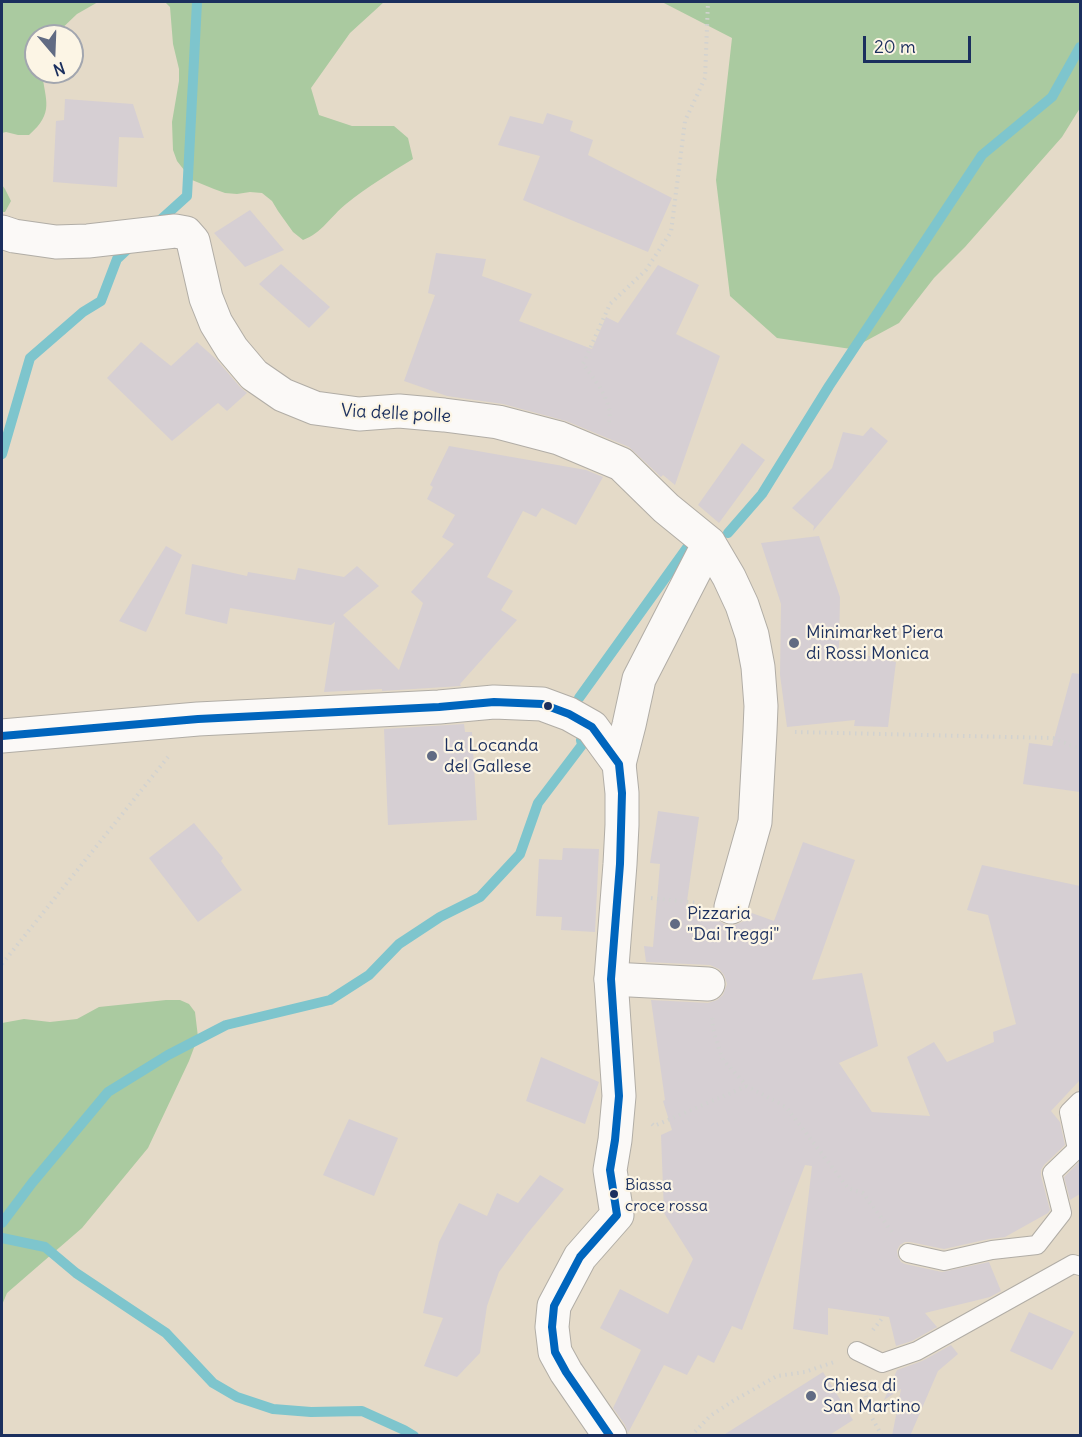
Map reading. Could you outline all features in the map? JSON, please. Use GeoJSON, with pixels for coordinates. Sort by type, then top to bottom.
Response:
{"type":"FeatureCollection","features":[{"type":"Feature","properties":{"kind":"street","name":"Via delle polle"},"geometry":{"type":"LineString","coordinates":[[2,232],[56,242],[88,241],[175,231],[186,233],[193,241],[206,298],[216,323],[232,349],[254,375],[283,395],[315,408],[359,414],[399,411],[498,422],[559,438],[601,454]]}},
{"type":"Feature","properties":{"kind":"street"},"geometry":{"type":"LineString","coordinates":[[601,454],[621,464],[666,508],[709,543],[729,577],[752,635],[758,668],[760,706],[759,770],[755,822],[731,908]]}},
{"type":"Feature","properties":{"kind":"street"},"geometry":{"type":"LineString","coordinates":[[610,1436],[555,1352],[552,1327],[554,1306],[580,1257],[617,1215],[610,1170],[619,1096],[611,979],[622,825],[619,764],[639,679],[709,543]]}},
{"type":"Feature","properties":{"kind":"street"},"geometry":{"type":"LineString","coordinates":[[2,736],[198,719],[439,707],[494,702],[542,704],[569,714],[591,727],[619,764]]}},
{"type":"Feature","properties":{"kind":"street"},"geometry":{"type":"LineString","coordinates":[[611,979],[708,984]]}},
{"type":"Feature","properties":{"kind":"lane"},"geometry":{"type":"LineString","coordinates":[[908,1253],[944,1261],[992,1250],[1037,1245],[1062,1213],[1052,1173],[1077,1149],[1069,1112],[1080,1101]]}},
{"type":"Feature","properties":{"kind":"lane"},"geometry":{"type":"LineString","coordinates":[[857,1351],[882,1363],[917,1351],[1073,1264],[1080,1266]]}},
{"type":"Feature","properties":{"kind":"path"},"geometry":{"type":"LineString","coordinates":[[601,454],[611,414],[601,388],[583,364],[610,304],[646,270],[671,232],[685,121],[705,78],[708,2]]}},
{"type":"Feature","properties":{"kind":"path"},"geometry":{"type":"LineString","coordinates":[[2,964],[198,719]]}},
{"type":"Feature","properties":{"kind":"path"},"geometry":{"type":"LineString","coordinates":[[760,731],[1053,738],[1080,749]]}},
{"type":"Feature","properties":{"kind":"path"},"geometry":{"type":"LineString","coordinates":[[618,894],[731,908]]}},
{"type":"Feature","properties":{"kind":"path"},"geometry":{"type":"LineString","coordinates":[[708,984],[714,1033],[723,1060],[747,1086],[786,1107],[848,1188],[863,1192],[908,1253]]}},
{"type":"Feature","properties":{"kind":"path"},"geometry":{"type":"LineString","coordinates":[[619,1096],[654,1126],[747,1086]]}},
{"type":"Feature","properties":{"kind":"path"},"geometry":{"type":"LineString","coordinates":[[691,1436],[710,1416],[777,1376],[805,1372],[857,1351],[866,1400],[871,1416],[882,1436]]}},
{"type":"Feature","properties":{"kind":"green space"},"geometry":{"type":"Polygon","coordinates":[[[2,2],[98,2],[77,14],[67,24],[24,24],[24,84],[44,84],[45,113],[29,135],[2,133],[2,2]]]}},
{"type":"Feature","properties":{"kind":"green space"},"geometry":{"type":"Polygon","coordinates":[[[165,2],[384,2],[350,33],[311,88],[319,115],[352,126],[394,126],[408,138],[413,159],[362,192],[315,233],[303,240],[293,232],[272,201],[262,193],[225,193],[192,180],[177,161],[173,150],[172,122],[179,69],[173,44],[170,7],[165,2]]]}},
{"type":"Feature","properties":{"kind":"green space"},"geometry":{"type":"Polygon","coordinates":[[[662,2],[1080,2],[1080,108],[1062,137],[965,247],[934,278],[899,323],[851,349],[777,338],[730,296],[716,180],[732,38],[662,2]]]}},
{"type":"Feature","properties":{"kind":"green space"},"geometry":{"type":"Polygon","coordinates":[[[2,185],[11,201],[5,212],[2,212],[2,185]]]}},
{"type":"Feature","properties":{"kind":"green space"},"geometry":{"type":"Polygon","coordinates":[[[180,1000],[189,1004],[195,1012],[198,1037],[148,1148],[82,1228],[7,1293],[2,1305],[2,1023],[24,1019],[50,1022],[77,1019],[99,1007],[180,1000]]]}},
{"type":"Feature","properties":{"kind":"building"},"geometry":{"type":"Polygon","coordinates":[[[65,99],[133,104],[144,138],[119,137],[117,187],[53,182],[56,121],[64,120],[65,99]]]}},
{"type":"Feature","properties":{"kind":"building"},"geometry":{"type":"Polygon","coordinates":[[[547,113],[573,121],[570,131],[593,140],[588,155],[672,198],[648,252],[523,200],[540,156],[498,145],[510,116],[543,124],[547,113]]]}},
{"type":"Feature","properties":{"kind":"building"},"geometry":{"type":"Polygon","coordinates":[[[250,210],[284,250],[245,267],[214,233],[250,210]]]}},
{"type":"Feature","properties":{"kind":"building"},"geometry":{"type":"Polygon","coordinates":[[[436,253],[486,259],[482,276],[532,294],[519,321],[592,349],[606,317],[618,323],[658,265],[699,285],[676,334],[720,356],[675,485],[663,475],[661,477],[629,447],[566,421],[503,404],[447,396],[404,381],[435,295],[428,293],[436,253]]]}},
{"type":"Feature","properties":{"kind":"building"},"geometry":{"type":"Polygon","coordinates":[[[281,264],[330,307],[309,328],[259,284],[281,264]]]}},
{"type":"Feature","properties":{"kind":"building"},"geometry":{"type":"Polygon","coordinates":[[[141,342],[171,366],[197,342],[247,393],[227,411],[218,403],[172,441],[107,378],[141,342]]]}},
{"type":"Feature","properties":{"kind":"building"},"geometry":{"type":"Polygon","coordinates":[[[871,427],[888,441],[813,531],[814,526],[792,508],[832,468],[843,432],[863,436],[871,427]]]}},
{"type":"Feature","properties":{"kind":"building"},"geometry":{"type":"Polygon","coordinates":[[[742,443],[765,460],[719,523],[698,505],[742,443]]]}},
{"type":"Feature","properties":{"kind":"building"},"geometry":{"type":"Polygon","coordinates":[[[449,446],[586,470],[603,477],[576,525],[542,508],[536,517],[523,511],[487,577],[513,591],[501,610],[517,620],[460,684],[461,686],[324,692],[335,622],[331,625],[230,608],[227,624],[185,614],[192,564],[247,576],[248,572],[295,580],[298,568],[344,577],[357,566],[379,586],[343,615],[399,670],[423,603],[411,592],[454,544],[442,537],[455,515],[427,499],[433,487],[430,485],[449,446]]]}},
{"type":"Feature","properties":{"kind":"building"},"geometry":{"type":"Polygon","coordinates":[[[819,536],[840,597],[839,649],[896,662],[888,727],[854,726],[855,720],[787,727],[780,675],[781,604],[761,543],[819,536]]]}},
{"type":"Feature","properties":{"kind":"building"},"geometry":{"type":"Polygon","coordinates":[[[166,546],[182,555],[146,632],[119,621],[166,546]]]}},
{"type":"Feature","properties":{"kind":"building"},"geometry":{"type":"Polygon","coordinates":[[[1072,673],[1080,674],[1080,792],[1023,784],[1029,743],[1052,746],[1072,673]]]}},
{"type":"Feature","properties":{"kind":"building"},"geometry":{"type":"Polygon","coordinates":[[[464,724],[465,732],[472,732],[477,820],[388,825],[384,729],[464,724]]]}},
{"type":"Feature","properties":{"kind":"building"},"geometry":{"type":"Polygon","coordinates":[[[658,811],[699,817],[686,908],[713,910],[717,920],[726,925],[735,925],[744,921],[749,912],[774,921],[803,842],[855,860],[812,980],[862,973],[878,1046],[839,1063],[872,1112],[930,1116],[907,1057],[934,1042],[947,1062],[994,1042],[993,1032],[1016,1024],[988,915],[967,910],[982,865],[1080,886],[1080,1080],[1051,1111],[1060,1122],[1065,1145],[1041,1170],[1050,1210],[1048,1213],[1005,1237],[944,1249],[905,1242],[897,1250],[898,1257],[905,1264],[942,1272],[989,1262],[1001,1291],[990,1297],[925,1313],[937,1327],[912,1341],[896,1346],[889,1317],[828,1308],[828,1335],[793,1329],[812,1166],[805,1165],[742,1330],[732,1326],[714,1363],[698,1355],[687,1375],[664,1365],[628,1433],[613,1408],[641,1350],[600,1328],[620,1289],[668,1314],[693,1259],[664,1213],[661,1135],[672,1130],[663,1101],[665,1100],[651,1000],[708,1003],[723,995],[727,984],[719,969],[710,965],[646,962],[644,946],[653,947],[660,864],[650,863],[658,811]]]}},
{"type":"Feature","properties":{"kind":"building"},"geometry":{"type":"Polygon","coordinates":[[[194,823],[223,858],[221,861],[242,890],[198,922],[149,858],[194,823]]]}},
{"type":"Feature","properties":{"kind":"building"},"geometry":{"type":"Polygon","coordinates":[[[563,848],[599,849],[595,932],[561,930],[562,917],[536,916],[539,859],[562,860],[563,848]]]}},
{"type":"Feature","properties":{"kind":"building"},"geometry":{"type":"Polygon","coordinates":[[[541,1057],[599,1082],[585,1124],[526,1101],[541,1057]]]}},
{"type":"Feature","properties":{"kind":"building"},"geometry":{"type":"Polygon","coordinates":[[[349,1119],[398,1138],[374,1196],[323,1175],[349,1119]]]}},
{"type":"Feature","properties":{"kind":"building"},"geometry":{"type":"Polygon","coordinates":[[[1080,1161],[1080,1194],[1070,1200],[1064,1177],[1080,1161]]]}},
{"type":"Feature","properties":{"kind":"building"},"geometry":{"type":"Polygon","coordinates":[[[540,1175],[564,1189],[499,1272],[487,1306],[480,1353],[457,1377],[424,1366],[443,1318],[423,1313],[439,1242],[459,1203],[487,1216],[497,1193],[518,1203],[540,1175]]]}},
{"type":"Feature","properties":{"kind":"building"},"geometry":{"type":"Polygon","coordinates":[[[1029,1312],[1074,1332],[1052,1370],[1010,1351],[1029,1312]]]}},
{"type":"Feature","properties":{"kind":"building"},"geometry":{"type":"Polygon","coordinates":[[[951,1345],[958,1354],[938,1371],[910,1436],[892,1436],[901,1389],[884,1400],[897,1370],[922,1361],[951,1345]]]}},
{"type":"Feature","properties":{"kind":"building","name":"Chiesa di San Martino"},"geometry":{"type":"Polygon","coordinates":[[[823,1372],[853,1420],[828,1436],[722,1436],[823,1372]]]}},
{"type":"Feature","properties":{"kind":"waterway"},"geometry":{"type":"LineString","coordinates":[[156,224],[187,196],[197,2]]}},
{"type":"Feature","properties":{"kind":"waterway"},"geometry":{"type":"LineString","coordinates":[[728,533],[762,494],[829,386],[982,155],[1052,97],[1080,47]]}},
{"type":"Feature","properties":{"kind":"waterway"},"geometry":{"type":"LineString","coordinates":[[2,454],[30,358],[83,312],[101,301],[117,259],[133,244]]}},
{"type":"Feature","properties":{"kind":"waterway"},"geometry":{"type":"LineString","coordinates":[[579,698],[689,545]]}},
{"type":"Feature","properties":{"kind":"waterway"},"geometry":{"type":"LineString","coordinates":[[2,1223],[32,1183],[108,1092],[168,1055],[226,1025],[330,1000],[369,975],[399,944],[440,917],[480,897],[520,854],[538,803],[582,745],[581,740]]}},
{"type":"Feature","properties":{"kind":"waterway"},"geometry":{"type":"LineString","coordinates":[[2,1238],[45,1247],[76,1273],[166,1333],[213,1383],[237,1397],[273,1409],[311,1412],[362,1411],[414,1436]]}},
{"type":"Feature","properties":{"kind":"transit line"},"geometry":{"type":"LineString","coordinates":[[2,736],[198,719],[439,707],[494,702],[542,704],[569,714],[592,727],[619,764],[622,793],[620,864],[611,979],[619,1096],[610,1170],[617,1215],[580,1257],[554,1306],[552,1327],[555,1352],[610,1436]]}},
{"type":"Feature","properties":{"kind":"place","name":"Minimarket Piera di Rossi Monica"},"geometry":{"type":"Point","coordinates":[794,643]}},
{"type":"Feature","properties":{"kind":"place","name":"La Locanda del Gallese"},"geometry":{"type":"Point","coordinates":[432,756]}},
{"type":"Feature","properties":{"kind":"place","name":"Pizzaria \"Dai Treggi\""},"geometry":{"type":"Point","coordinates":[675,924]}},
{"type":"Feature","properties":{"kind":"place","name":"Biassa croce rossa"},"geometry":{"type":"Point","coordinates":[614,1194]}},
{"type":"Feature","properties":{"kind":"place","name":"Chiesa di San Martino"},"geometry":{"type":"Point","coordinates":[811,1396]}}]}
